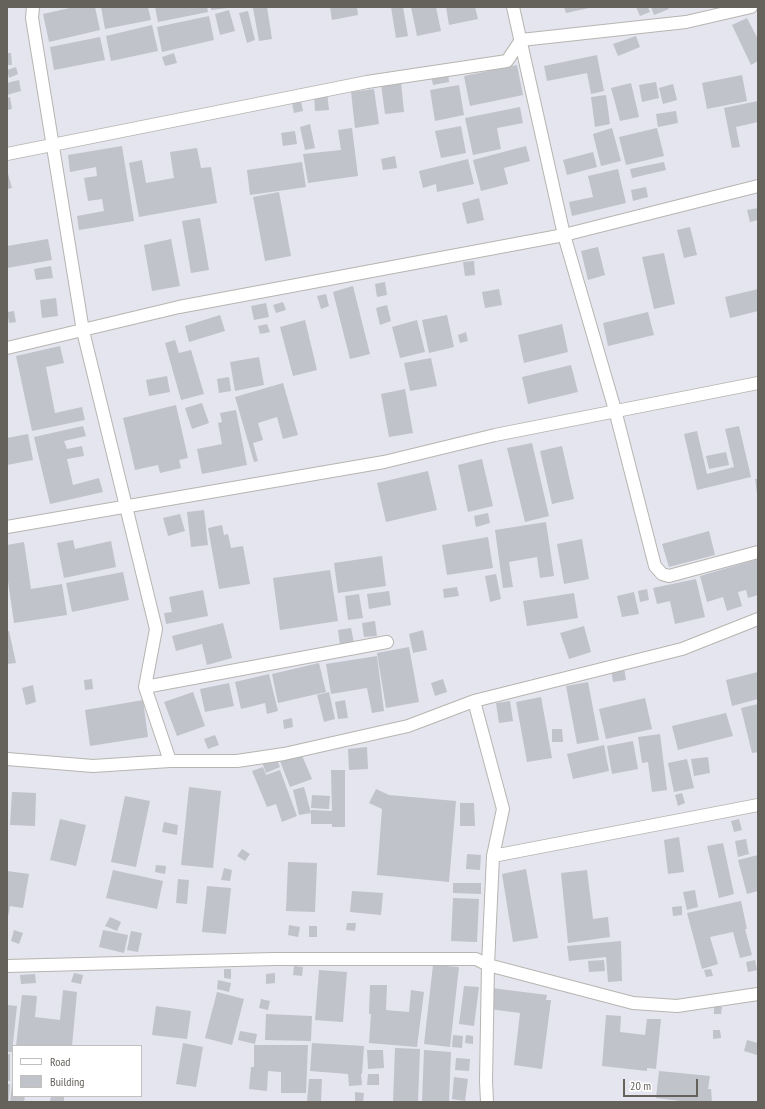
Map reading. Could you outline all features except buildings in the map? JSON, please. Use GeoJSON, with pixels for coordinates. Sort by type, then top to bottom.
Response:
{"type":"FeatureCollection","features":[{"type":"Feature","properties":{"kind":"street"},"geometry":{"type":"LineString","coordinates":[[33,7],[32,18],[83,331],[156,629],[145,687],[170,761]]}},
{"type":"Feature","properties":{"kind":"street"},"geometry":{"type":"LineString","coordinates":[[513,7],[564,235],[615,410],[655,566],[662,574],[669,576],[758,552]]}},
{"type":"Feature","properties":{"kind":"street"},"geometry":{"type":"LineString","coordinates":[[521,40],[686,22],[751,7]]}},
{"type":"Feature","properties":{"kind":"street"},"geometry":{"type":"LineString","coordinates":[[7,154],[367,82],[507,61],[521,40]]}},
{"type":"Feature","properties":{"kind":"street"},"geometry":{"type":"LineString","coordinates":[[7,348],[180,307],[564,235],[758,186]]}},
{"type":"Feature","properties":{"kind":"street"},"geometry":{"type":"LineString","coordinates":[[7,527],[384,462],[495,435],[615,410],[758,383]]}},
{"type":"Feature","properties":{"kind":"street"},"geometry":{"type":"LineString","coordinates":[[7,759],[93,766],[170,761],[237,761],[284,754],[408,726],[474,701],[682,649],[758,620]]}},
{"type":"Feature","properties":{"kind":"street"},"geometry":{"type":"LineString","coordinates":[[145,687],[387,642]]}},
{"type":"Feature","properties":{"kind":"street"},"geometry":{"type":"LineString","coordinates":[[474,701],[503,809],[494,856],[488,965],[487,1102]]}},
{"type":"Feature","properties":{"kind":"street"},"geometry":{"type":"LineString","coordinates":[[494,856],[758,805]]}},
{"type":"Feature","properties":{"kind":"street"},"geometry":{"type":"LineString","coordinates":[[7,966],[274,959],[476,959],[488,965],[633,1003],[677,1006],[758,994]]}}]}
